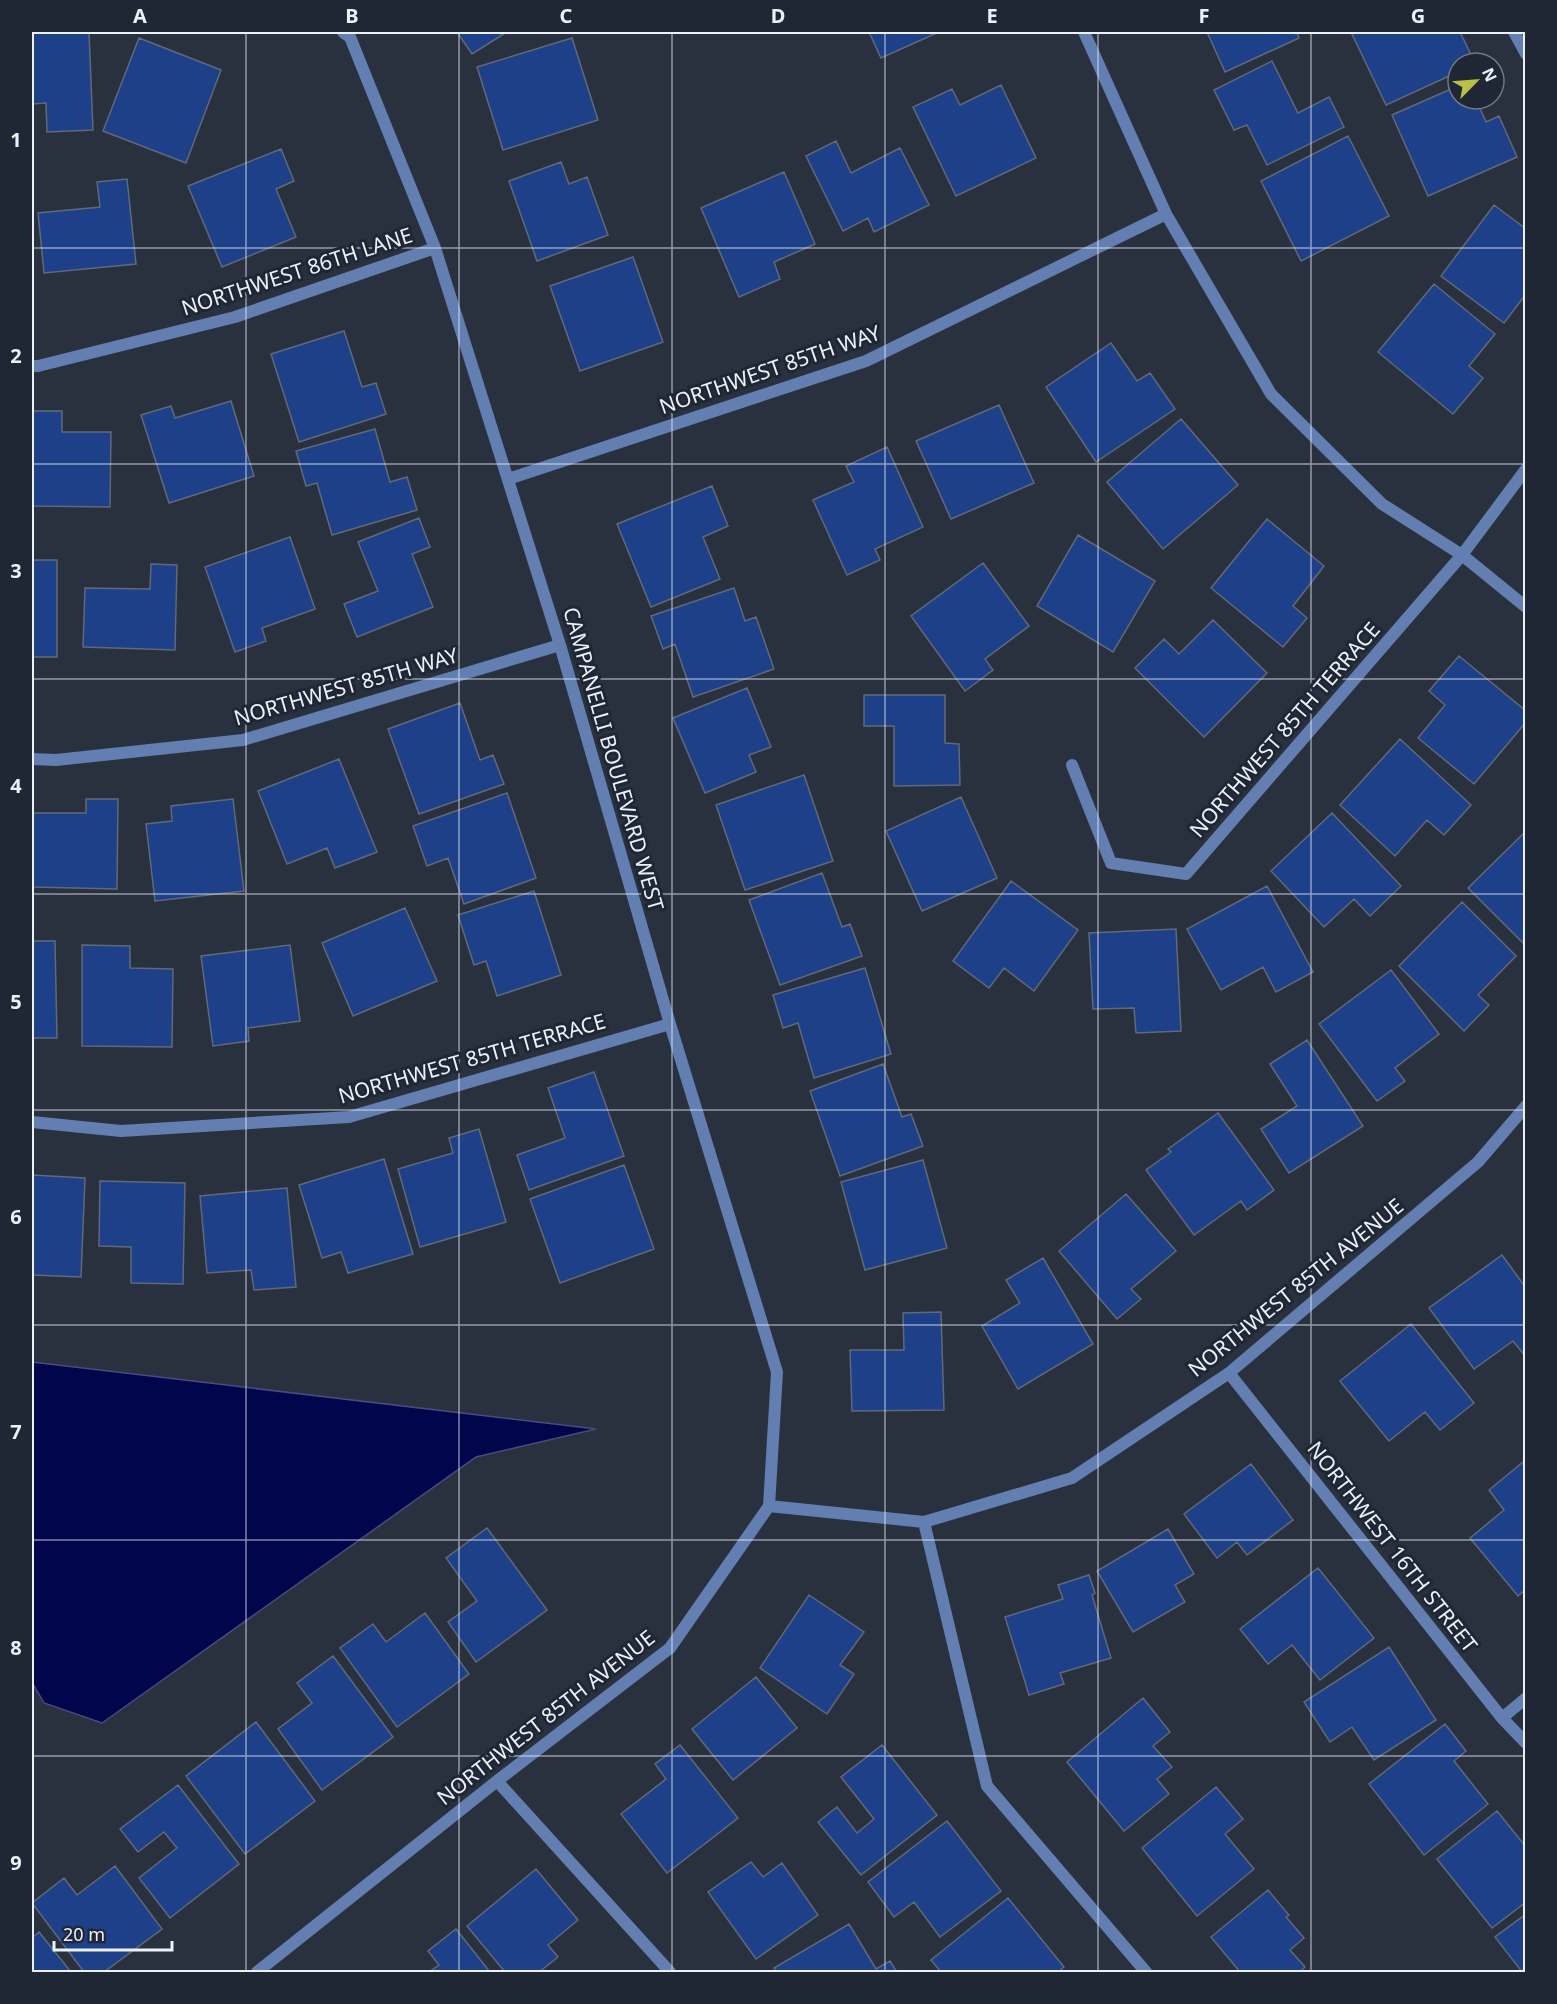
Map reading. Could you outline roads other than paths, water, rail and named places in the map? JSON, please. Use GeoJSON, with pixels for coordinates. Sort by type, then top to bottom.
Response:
{"type":"FeatureCollection","features":[{"type":"Feature","properties":{"kind":"street"},"geometry":{"type":"LineString","coordinates":[[1084,32],[1166,214],[1271,394],[1382,504],[1462,555],[1526,607]]}},
{"type":"Feature","properties":{"kind":"street"},"geometry":{"type":"LineString","coordinates":[[1514,32],[1526,54]]}},
{"type":"Feature","properties":{"kind":"street","name":"CAMPANELLI BOULEVARD WEST"},"geometry":{"type":"LineString","coordinates":[[347,34],[435,248],[560,645],[670,1024],[777,1372],[769,1506]]}},
{"type":"Feature","properties":{"kind":"street","name":"NORTHWEST 85TH WAY"},"geometry":{"type":"LineString","coordinates":[[507,479],[866,361],[1166,214]]}},
{"type":"Feature","properties":{"kind":"street","name":"NORTHWEST 86TH LANE"},"geometry":{"type":"LineString","coordinates":[[32,366],[235,317],[435,248]]}},
{"type":"Feature","properties":{"kind":"street","name":"NORTHWEST 85TH TERRACE"},"geometry":{"type":"LineString","coordinates":[[1072,765],[1111,863],[1186,874],[1462,555],[1526,469]]}},
{"type":"Feature","properties":{"kind":"street","name":"NORTHWEST 85TH WAY"},"geometry":{"type":"LineString","coordinates":[[32,759],[56,760],[243,740],[560,645]]}},
{"type":"Feature","properties":{"kind":"street","name":"NORTHWEST 85TH TERRACE"},"geometry":{"type":"LineString","coordinates":[[32,1122],[121,1131],[349,1117],[670,1024]]}},
{"type":"Feature","properties":{"kind":"street","name":"NORTHWEST 85TH AVENUE"},"geometry":{"type":"LineString","coordinates":[[257,1972],[497,1781],[670,1648],[769,1506],[924,1522],[1072,1478],[1229,1373],[1478,1162],[1526,1106]]}},
{"type":"Feature","properties":{"kind":"street","name":"NORTHWEST 16TH STREET"},"geometry":{"type":"LineString","coordinates":[[1229,1373],[1502,1718],[1526,1743]]}},
{"type":"Feature","properties":{"kind":"street"},"geometry":{"type":"LineString","coordinates":[[924,1522],[987,1786],[1146,1972]]}},
{"type":"Feature","properties":{"kind":"street"},"geometry":{"type":"LineString","coordinates":[[1502,1718],[1526,1698]]}},
{"type":"Feature","properties":{"kind":"street"},"geometry":{"type":"LineString","coordinates":[[497,1781],[670,1972]]}}]}
